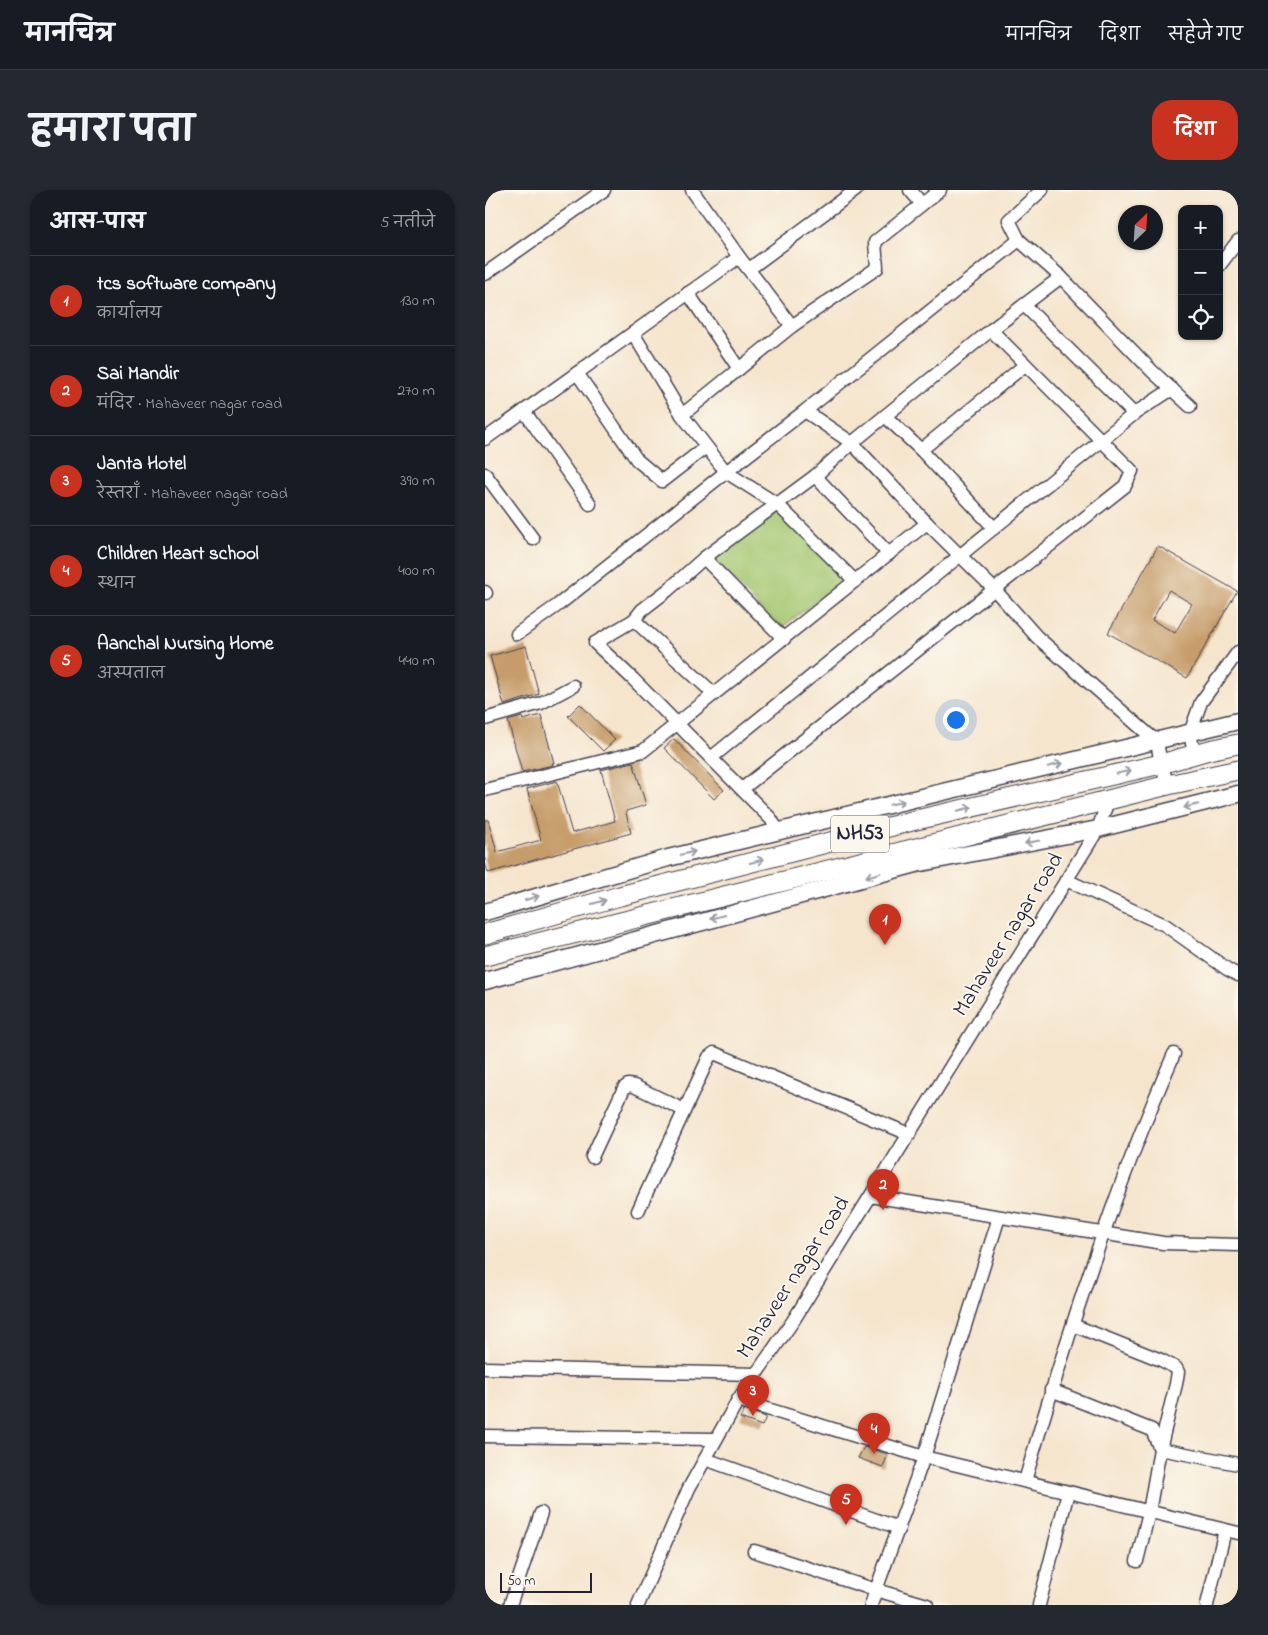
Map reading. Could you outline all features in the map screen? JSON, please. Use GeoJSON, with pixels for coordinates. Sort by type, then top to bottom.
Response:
{"type":"FeatureCollection","features":[{"type":"Feature","properties":{"kind":"highway","name":"NH53"},"geometry":{"type":"LineString","coordinates":[[485,934],[620,896],[913,820],[1161,764],[1238,744]]}},
{"type":"Feature","properties":{"kind":"highway","name":"NH53"},"geometry":{"type":"LineString","coordinates":[[485,956],[1168,785],[1238,770]]}},
{"type":"Feature","properties":{"kind":"main road"},"geometry":{"type":"LineString","coordinates":[[485,912],[668,858],[1238,721]]}},
{"type":"Feature","properties":{"kind":"main road"},"geometry":{"type":"LineString","coordinates":[[485,981],[916,864],[1098,829],[1238,794]]}},
{"type":"Feature","properties":{"kind":"street"},"geometry":{"type":"LineString","coordinates":[[485,274],[604,190]]}},
{"type":"Feature","properties":{"kind":"street"},"geometry":{"type":"LineString","coordinates":[[692,190],[739,257],[792,326]]}},
{"type":"Feature","properties":{"kind":"street"},"geometry":{"type":"LineString","coordinates":[[749,269],[856,190]]}},
{"type":"Feature","properties":{"kind":"street"},"geometry":{"type":"LineString","coordinates":[[910,190],[922,204]]}},
{"type":"Feature","properties":{"kind":"street"},"geometry":{"type":"LineString","coordinates":[[682,415],[792,326],[877,268],[875,242],[940,190]]}},
{"type":"Feature","properties":{"kind":"street"},"geometry":{"type":"LineString","coordinates":[[1042,190],[1009,220],[1019,240],[1061,277],[1191,406]]}},
{"type":"Feature","properties":{"kind":"street"},"geometry":{"type":"LineString","coordinates":[[517,634],[558,605],[1019,240]]}},
{"type":"Feature","properties":{"kind":"street"},"geometry":{"type":"LineString","coordinates":[[1223,262],[1237,246]]}},
{"type":"Feature","properties":{"kind":"street"},"geometry":{"type":"LineString","coordinates":[[485,439],[739,257]]}},
{"type":"Feature","properties":{"kind":"street"},"geometry":{"type":"LineString","coordinates":[[778,832],[771,819],[742,789],[633,679],[595,644],[635,620],[642,610],[704,558],[815,476],[851,443],[991,330],[1061,277]]}},
{"type":"Feature","properties":{"kind":"street"},"geometry":{"type":"LineString","coordinates":[[688,293],[739,369]]}},
{"type":"Feature","properties":{"kind":"street"},"geometry":{"type":"LineString","coordinates":[[1024,305],[1134,414]]}},
{"type":"Feature","properties":{"kind":"street"},"geometry":{"type":"LineString","coordinates":[[742,789],[1125,486],[1132,471],[991,330]]}},
{"type":"Feature","properties":{"kind":"street"},"geometry":{"type":"LineString","coordinates":[[633,333],[682,415],[726,472],[777,504],[855,581]]}},
{"type":"Feature","properties":{"kind":"street"},"geometry":{"type":"LineString","coordinates":[[921,450],[1025,365]]}},
{"type":"Feature","properties":{"kind":"street"},"geometry":{"type":"LineString","coordinates":[[577,373],[637,460],[662,481],[706,447]]}},
{"type":"Feature","properties":{"kind":"street"},"geometry":{"type":"LineString","coordinates":[[711,758],[1134,414],[1172,389]]}},
{"type":"Feature","properties":{"kind":"street"},"geometry":{"type":"LineString","coordinates":[[524,411],[590,504]]}},
{"type":"Feature","properties":{"kind":"street"},"geometry":{"type":"LineString","coordinates":[[805,411],[851,443],[927,523],[994,589],[1037,637],[1157,742],[1161,764],[1168,785]]}},
{"type":"Feature","properties":{"kind":"street"},"geometry":{"type":"LineString","coordinates":[[885,416],[921,450],[994,528]]}},
{"type":"Feature","properties":{"kind":"street"},"geometry":{"type":"LineString","coordinates":[[485,474],[533,539]]}},
{"type":"Feature","properties":{"kind":"street"},"geometry":{"type":"LineString","coordinates":[[815,476],[889,554]]}},
{"type":"Feature","properties":{"kind":"street"},"geometry":{"type":"LineString","coordinates":[[485,790],[643,751],[927,523]]}},
{"type":"Feature","properties":{"kind":"street"},"geometry":{"type":"LineString","coordinates":[[704,558],[784,639]]}},
{"type":"Feature","properties":{"kind":"street"},"geometry":{"type":"LineString","coordinates":[[635,620],[714,694]]}},
{"type":"Feature","properties":{"kind":"street"},"geometry":{"type":"LineString","coordinates":[[1194,754],[1189,733],[1201,702],[1238,652]]}},
{"type":"Feature","properties":{"kind":"street"},"geometry":{"type":"LineString","coordinates":[[485,719],[541,703],[573,686]]}},
{"type":"Feature","properties":{"kind":"street","name":"Mahaveer nagar road"},"geometry":{"type":"LineString","coordinates":[[638,1605],[689,1488],[738,1400],[793,1321],[1067,880],[1098,829],[1108,801]]}},
{"type":"Feature","properties":{"kind":"street"},"geometry":{"type":"LineString","coordinates":[[1067,880],[1165,925],[1238,975]]}},
{"type":"Feature","properties":{"kind":"street"},"geometry":{"type":"LineString","coordinates":[[638,1211],[709,1057],[714,1052],[909,1134]]}},
{"type":"Feature","properties":{"kind":"street"},"geometry":{"type":"LineString","coordinates":[[1025,1481],[1051,1390],[1102,1233],[1152,1103],[1174,1054]]}},
{"type":"Feature","properties":{"kind":"street"},"geometry":{"type":"LineString","coordinates":[[592,1157],[624,1088],[628,1085],[634,1086],[684,1110]]}},
{"type":"Feature","properties":{"kind":"street"},"geometry":{"type":"LineString","coordinates":[[871,1196],[1163,1243],[1238,1245]]}},
{"type":"Feature","properties":{"kind":"street"},"geometry":{"type":"LineString","coordinates":[[871,1605],[924,1457],[999,1217]]}},
{"type":"Feature","properties":{"kind":"street"},"geometry":{"type":"LineString","coordinates":[[1073,1324],[1161,1360],[1176,1368],[1178,1372],[1177,1384],[1160,1449],[1149,1512],[1137,1561]]}},
{"type":"Feature","properties":{"kind":"street"},"geometry":{"type":"LineString","coordinates":[[485,1368],[756,1374]]}},
{"type":"Feature","properties":{"kind":"street"},"geometry":{"type":"LineString","coordinates":[[1051,1390],[1152,1430],[1160,1449]]}},
{"type":"Feature","properties":{"kind":"street"},"geometry":{"type":"LineString","coordinates":[[738,1400],[924,1457],[1238,1534]]}},
{"type":"Feature","properties":{"kind":"street"},"geometry":{"type":"LineString","coordinates":[[485,1436],[716,1439]]}},
{"type":"Feature","properties":{"kind":"street"},"geometry":{"type":"LineString","coordinates":[[1160,1449],[1238,1464]]}},
{"type":"Feature","properties":{"kind":"street"},"geometry":{"type":"LineString","coordinates":[[705,1458],[899,1528]]}},
{"type":"Feature","properties":{"kind":"street"},"geometry":{"type":"LineString","coordinates":[[1039,1605],[1068,1492]]}},
{"type":"Feature","properties":{"kind":"street"},"geometry":{"type":"LineString","coordinates":[[511,1605],[541,1513]]}},
{"type":"Feature","properties":{"kind":"street"},"geometry":{"type":"LineString","coordinates":[[1207,1605],[1225,1530]]}},
{"type":"Feature","properties":{"kind":"street"},"geometry":{"type":"LineString","coordinates":[[754,1552],[927,1605]]}},
{"type":"Feature","properties":{"kind":"green space"},"geometry":{"type":"Polygon","coordinates":[[[778,505],[846,578],[780,629],[713,558],[778,505]]]}},
{"type":"Feature","properties":{"kind":"building"},"geometry":{"type":"Polygon","coordinates":[[[1158,546],[1237,591],[1187,678],[1108,633],[1158,546]],[[1169,590],[1152,620],[1175,633],[1192,604],[1169,590]]]}},
{"type":"Feature","properties":{"kind":"building"},"geometry":{"type":"Polygon","coordinates":[[[526,646],[539,694],[504,705],[490,656],[526,646]]]}},
{"type":"Feature","properties":{"kind":"building"},"geometry":{"type":"Polygon","coordinates":[[[580,704],[615,740],[603,751],[568,716],[580,704]]]}},
{"type":"Feature","properties":{"kind":"building"},"geometry":{"type":"Polygon","coordinates":[[[541,715],[554,763],[552,763],[553,765],[522,772],[508,721],[522,717],[523,720],[541,715]]]}},
{"type":"Feature","properties":{"kind":"building"},"geometry":{"type":"Polygon","coordinates":[[[674,739],[724,790],[714,799],[664,748],[674,739]]]}},
{"type":"Feature","properties":{"kind":"building"},"geometry":{"type":"Polygon","coordinates":[[[633,762],[646,805],[626,811],[631,833],[488,873],[485,861],[485,820],[488,820],[497,852],[541,840],[527,789],[557,781],[572,833],[615,821],[601,770],[633,762]]]}},
{"type":"Feature","properties":{"kind":"building"},"geometry":{"type":"Polygon","coordinates":[[[744,1410],[766,1417],[762,1426],[740,1418],[744,1410]]]}},
{"type":"Feature","properties":{"kind":"building"},"geometry":{"type":"Polygon","coordinates":[[[864,1447],[888,1454],[883,1467],[858,1458],[864,1447]]]}},
{"type":"Feature","properties":{"kind":"place","name":"tcs software company"},"geometry":{"type":"Point","coordinates":[885,945]}},
{"type":"Feature","properties":{"kind":"place","name":"Sai Mandir"},"geometry":{"type":"Point","coordinates":[883,1210]}},
{"type":"Feature","properties":{"kind":"place","name":"Janta Hotel"},"geometry":{"type":"Point","coordinates":[753,1416]}},
{"type":"Feature","properties":{"kind":"place","name":"Children Heart school"},"geometry":{"type":"Point","coordinates":[874,1454]}},
{"type":"Feature","properties":{"kind":"place","name":"Aanchal Nursing Home"},"geometry":{"type":"Point","coordinates":[846,1525]}}]}
